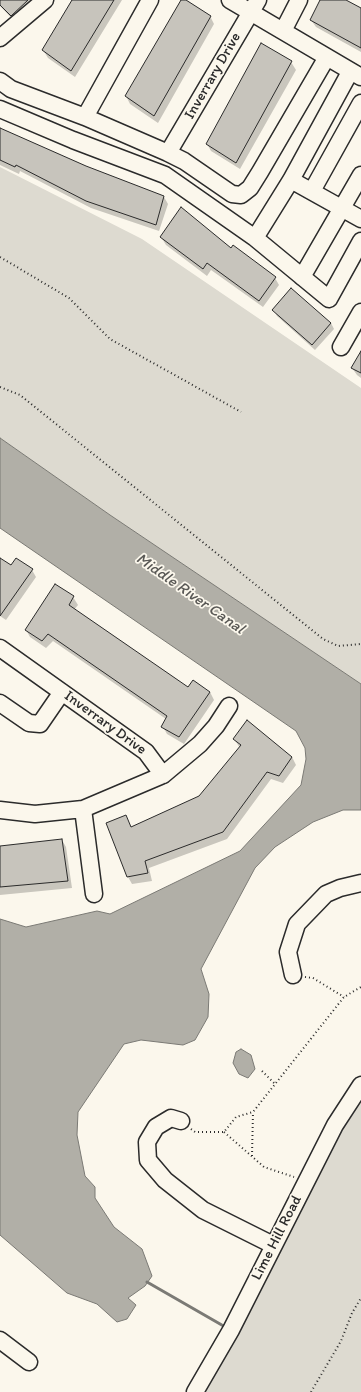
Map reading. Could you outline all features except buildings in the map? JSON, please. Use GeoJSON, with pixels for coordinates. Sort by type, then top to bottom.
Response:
{"type":"FeatureCollection","features":[{"type":"Feature","properties":{"kind":"street"},"geometry":{"type":"LineString","coordinates":[[0,38],[45,0]]}},
{"type":"Feature","properties":{"kind":"street"},"geometry":{"type":"LineString","coordinates":[[85,117],[150,0]]}},
{"type":"Feature","properties":{"kind":"street"},"geometry":{"type":"LineString","coordinates":[[230,0],[254,6],[282,31],[356,74],[255,238]]}},
{"type":"Feature","properties":{"kind":"street"},"geometry":{"type":"LineString","coordinates":[[282,31],[299,0]]}},
{"type":"Feature","properties":{"kind":"street","name":"Inverrary Drive"},"geometry":{"type":"LineString","coordinates":[[168,153],[254,6]]}},
{"type":"Feature","properties":{"kind":"street"},"geometry":{"type":"LineString","coordinates":[[0,81],[11,89],[85,117],[168,153],[184,161],[232,194],[241,195],[250,188],[260,172],[327,57]]}},
{"type":"Feature","properties":{"kind":"street"},"geometry":{"type":"LineString","coordinates":[[312,191],[361,103]]}},
{"type":"Feature","properties":{"kind":"street"},"geometry":{"type":"LineString","coordinates":[[0,109],[73,140],[165,175],[255,238],[329,299],[361,241]]}},
{"type":"Feature","properties":{"kind":"street"},"geometry":{"type":"LineString","coordinates":[[302,277],[361,175]]}},
{"type":"Feature","properties":{"kind":"street"},"geometry":{"type":"LineString","coordinates":[[291,180],[361,219]]}},
{"type":"Feature","properties":{"kind":"street"},"geometry":{"type":"LineString","coordinates":[[341,347],[361,312]]}},
{"type":"Feature","properties":{"kind":"street","name":"Inverrary Drive"},"geometry":{"type":"LineString","coordinates":[[0,648],[146,752],[163,775]]}},
{"type":"Feature","properties":{"kind":"street"},"geometry":{"type":"LineString","coordinates":[[0,703],[29,723],[40,724],[62,692]]}},
{"type":"Feature","properties":{"kind":"street"},"geometry":{"type":"LineString","coordinates":[[0,810],[35,814],[84,809],[163,775],[200,744],[216,726],[229,706]]}},
{"type":"Feature","properties":{"kind":"street"},"geometry":{"type":"LineString","coordinates":[[84,809],[94,894]]}},
{"type":"Feature","properties":{"kind":"street"},"geometry":{"type":"LineString","coordinates":[[293,975],[288,952],[297,924],[326,894],[340,888],[361,883]]}},
{"type":"Feature","properties":{"kind":"street","name":"Lime Hill Road"},"geometry":{"type":"LineString","coordinates":[[195,1392],[231,1330],[335,1125],[361,1085]]}},
{"type":"Feature","properties":{"kind":"street"},"geometry":{"type":"LineString","coordinates":[[181,1121],[171,1118],[156,1127],[147,1142],[148,1160],[165,1180],[203,1210],[273,1245]]}},
{"type":"Feature","properties":{"kind":"street"},"geometry":{"type":"LineString","coordinates":[[0,1340],[29,1362]]}},
{"type":"Feature","properties":{"kind":"path"},"geometry":{"type":"LineString","coordinates":[[0,257],[69,298],[110,339],[241,412]]}},
{"type":"Feature","properties":{"kind":"path"},"geometry":{"type":"LineString","coordinates":[[0,387],[20,394],[323,639],[338,646],[361,644]]}},
{"type":"Feature","properties":{"kind":"path"},"geometry":{"type":"LineString","coordinates":[[293,975],[313,978],[344,997]]}},
{"type":"Feature","properties":{"kind":"path"},"geometry":{"type":"LineString","coordinates":[[224,1132],[236,1117],[253,1112],[344,997],[361,987]]}},
{"type":"Feature","properties":{"kind":"path"},"geometry":{"type":"LineString","coordinates":[[262,1071],[275,1084]]}},
{"type":"Feature","properties":{"kind":"path"},"geometry":{"type":"LineString","coordinates":[[252,1156],[253,1112]]}},
{"type":"Feature","properties":{"kind":"path"},"geometry":{"type":"LineString","coordinates":[[181,1121],[195,1132],[224,1132],[264,1167],[306,1181]]}},
{"type":"Feature","properties":{"kind":"path"},"geometry":{"type":"LineString","coordinates":[[311,1392],[342,1341],[352,1313],[361,1298]]}},
{"type":"Feature","properties":{"kind":"shaded area"},"geometry":{"type":"Polygon","coordinates":[[[0,167],[142,239],[361,388],[361,684],[110,515],[0,438],[0,167]]]}},
{"type":"Feature","properties":{"kind":"shaded area"},"geometry":{"type":"Polygon","coordinates":[[[361,1085],[361,1392],[195,1392],[361,1085]]]}},
{"type":"Feature","properties":{"kind":"water","name":"Middle River Canal"},"geometry":{"type":"Polygon","coordinates":[[[0,438],[110,515],[361,684],[361,810],[343,810],[313,822],[275,847],[255,868],[201,969],[209,994],[208,1017],[195,1040],[183,1045],[141,1040],[124,1044],[78,1112],[77,1135],[85,1176],[95,1187],[95,1198],[114,1227],[142,1249],[152,1276],[145,1286],[128,1298],[136,1305],[127,1319],[117,1322],[97,1304],[67,1293],[0,1235],[0,919],[26,927],[97,911],[110,914],[240,851],[301,785],[306,759],[305,748],[296,731],[0,528],[0,438]]]}},
{"type":"Feature","properties":{"kind":"water"},"geometry":{"type":"Polygon","coordinates":[[[241,1049],[251,1055],[255,1069],[248,1078],[239,1074],[233,1063],[236,1052],[241,1049]]]}},
{"type":"Feature","properties":{"kind":"waterway"},"geometry":{"type":"LineString","coordinates":[[147,1282],[227,1328]]}}]}
